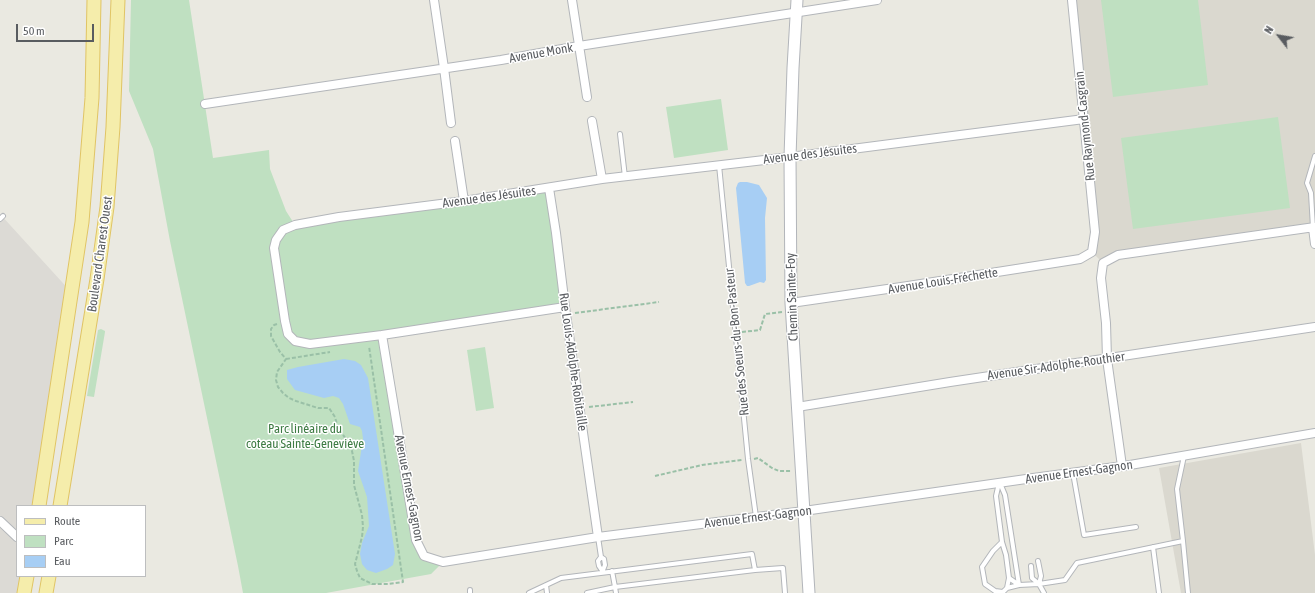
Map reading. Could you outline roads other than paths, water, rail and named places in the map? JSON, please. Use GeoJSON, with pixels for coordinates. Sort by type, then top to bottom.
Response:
{"type":"FeatureCollection","features":[{"type":"Feature","properties":{"kind":"main road","name":"Boulevard Charest Ouest"},"geometry":{"type":"LineString","coordinates":[[39,505],[82,222],[92,98],[94,0]]}},
{"type":"Feature","properties":{"kind":"main road","name":"Boulevard Charest Ouest"},"geometry":{"type":"LineString","coordinates":[[60,505],[98,279],[106,215],[113,127],[118,0]]}},
{"type":"Feature","properties":{"kind":"main road","name":"Chemin Sainte-Foy"},"geometry":{"type":"LineString","coordinates":[[797,0],[790,157],[788,307],[797,407],[809,593]]}},
{"type":"Feature","properties":{"kind":"main road"},"geometry":{"type":"LineString","coordinates":[[24,593],[27,577]]}},
{"type":"Feature","properties":{"kind":"main road"},"geometry":{"type":"LineString","coordinates":[[46,593],[49,577]]}},
{"type":"Feature","properties":{"kind":"street"},"geometry":{"type":"LineString","coordinates":[[434,0],[450,123]]}},
{"type":"Feature","properties":{"kind":"street"},"geometry":{"type":"LineString","coordinates":[[572,0],[587,97]]}},
{"type":"Feature","properties":{"kind":"street","name":"Avenue Monk"},"geometry":{"type":"LineString","coordinates":[[205,104],[501,60],[579,46],[877,0]]}},
{"type":"Feature","properties":{"kind":"street","name":"Rue Raymond-Casgrain"},"geometry":{"type":"LineString","coordinates":[[1072,0],[1095,232],[1092,252]]}},
{"type":"Feature","properties":{"kind":"street","name":"Avenue des Jésuites"},"geometry":{"type":"LineString","coordinates":[[566,311],[310,344],[295,341],[288,334],[285,321],[274,248],[276,240],[283,230],[295,225],[339,217],[464,201],[602,180],[1084,119]]}},
{"type":"Feature","properties":{"kind":"street"},"geometry":{"type":"LineString","coordinates":[[592,121],[602,180]]}},
{"type":"Feature","properties":{"kind":"street"},"geometry":{"type":"LineString","coordinates":[[455,141],[464,201]]}},
{"type":"Feature","properties":{"kind":"street","name":"Rue Louis-Adolphe-Robitaille"},"geometry":{"type":"LineString","coordinates":[[549,188],[598,537]]}},
{"type":"Feature","properties":{"kind":"street"},"geometry":{"type":"LineString","coordinates":[[1122,466],[1107,359],[1106,323],[1101,278],[1103,263],[1118,255],[1314,228],[1315,244]]}},
{"type":"Feature","properties":{"kind":"street","name":"Avenue Louis-Fréchette"},"geometry":{"type":"LineString","coordinates":[[788,307],[908,286],[1080,259],[1092,252]]}},
{"type":"Feature","properties":{"kind":"street","name":"Avenue Sir-Adolphe-Routhier"},"geometry":{"type":"LineString","coordinates":[[797,407],[1315,327]]}},
{"type":"Feature","properties":{"kind":"street","name":"Avenue Ernest-Gagnon"},"geometry":{"type":"LineString","coordinates":[[382,335],[416,540],[424,556],[443,562],[598,537],[756,518],[1122,466],[1315,433]]}},
{"type":"Feature","properties":{"kind":"street"},"geometry":{"type":"LineString","coordinates":[[0,521],[16,535]]}},
{"type":"Feature","properties":{"kind":"lane"},"geometry":{"type":"LineString","coordinates":[[620,134],[625,177]]}},
{"type":"Feature","properties":{"kind":"lane"},"geometry":{"type":"LineString","coordinates":[[1314,228],[1311,193],[1307,183],[1315,156]]}},
{"type":"Feature","properties":{"kind":"lane","name":"Rue des Soeurs-du-Bon-Pasteur"},"geometry":{"type":"LineString","coordinates":[[719,165],[748,459],[756,518]]}},
{"type":"Feature","properties":{"kind":"lane"},"geometry":{"type":"LineString","coordinates":[[1311,193],[1315,188]]}},
{"type":"Feature","properties":{"kind":"lane"},"geometry":{"type":"LineString","coordinates":[[1184,456],[1177,489],[1188,593]]}},
{"type":"Feature","properties":{"kind":"lane"},"geometry":{"type":"LineString","coordinates":[[1073,473],[1084,535],[1136,527]]}},
{"type":"Feature","properties":{"kind":"lane"},"geometry":{"type":"LineString","coordinates":[[1000,483],[996,496],[1002,542],[1006,555],[1009,578],[1007,588]]}},
{"type":"Feature","properties":{"kind":"lane"},"geometry":{"type":"LineString","coordinates":[[1000,483],[1005,495],[1019,585]]}},
{"type":"Feature","properties":{"kind":"lane"},"geometry":{"type":"LineString","coordinates":[[598,537],[601,557],[598,561],[599,566],[603,571]]}},
{"type":"Feature","properties":{"kind":"lane"},"geometry":{"type":"LineString","coordinates":[[1002,542],[993,551],[982,567],[985,584],[995,591],[1003,592],[1007,588],[1019,585],[1065,580],[1077,563],[1183,541]]}},
{"type":"Feature","properties":{"kind":"lane"},"geometry":{"type":"LineString","coordinates":[[1153,547],[1159,593]]}},
{"type":"Feature","properties":{"kind":"lane"},"geometry":{"type":"LineString","coordinates":[[529,593],[561,578],[603,571],[752,554],[755,570]]}},
{"type":"Feature","properties":{"kind":"lane"},"geometry":{"type":"LineString","coordinates":[[1038,561],[1041,576],[1039,584]]}},
{"type":"Feature","properties":{"kind":"lane"},"geometry":{"type":"LineString","coordinates":[[1031,566],[1032,578],[1039,584],[1044,593]]}},
{"type":"Feature","properties":{"kind":"lane"},"geometry":{"type":"LineString","coordinates":[[587,593],[615,587],[783,568],[785,593]]}},
{"type":"Feature","properties":{"kind":"lane"},"geometry":{"type":"LineString","coordinates":[[612,571],[616,593]]}},
{"type":"Feature","properties":{"kind":"lane"},"geometry":{"type":"LineString","coordinates":[[1009,578],[1019,585]]}},
{"type":"Feature","properties":{"kind":"lane"},"geometry":{"type":"LineString","coordinates":[[546,585],[547,593]]}},
{"type":"Feature","properties":{"kind":"water"},"geometry":{"type":"Polygon","coordinates":[[[740,182],[759,185],[767,198],[765,218],[766,280],[764,283],[760,282],[749,286],[745,283],[736,188],[740,182]]]}},
{"type":"Feature","properties":{"kind":"water"},"geometry":{"type":"Polygon","coordinates":[[[344,359],[355,361],[361,365],[368,378],[395,554],[393,565],[376,573],[367,570],[362,564],[360,554],[362,543],[369,526],[367,497],[358,471],[363,439],[362,431],[360,427],[350,424],[343,404],[339,398],[333,396],[324,398],[295,390],[287,379],[287,370],[344,359]]]}},
{"type":"Feature","properties":{"kind":"park label","name":"Parc linéaire du coteau Sainte-Geneviève"},"geometry":{"type":"Point","coordinates":[305,436]}}]}
